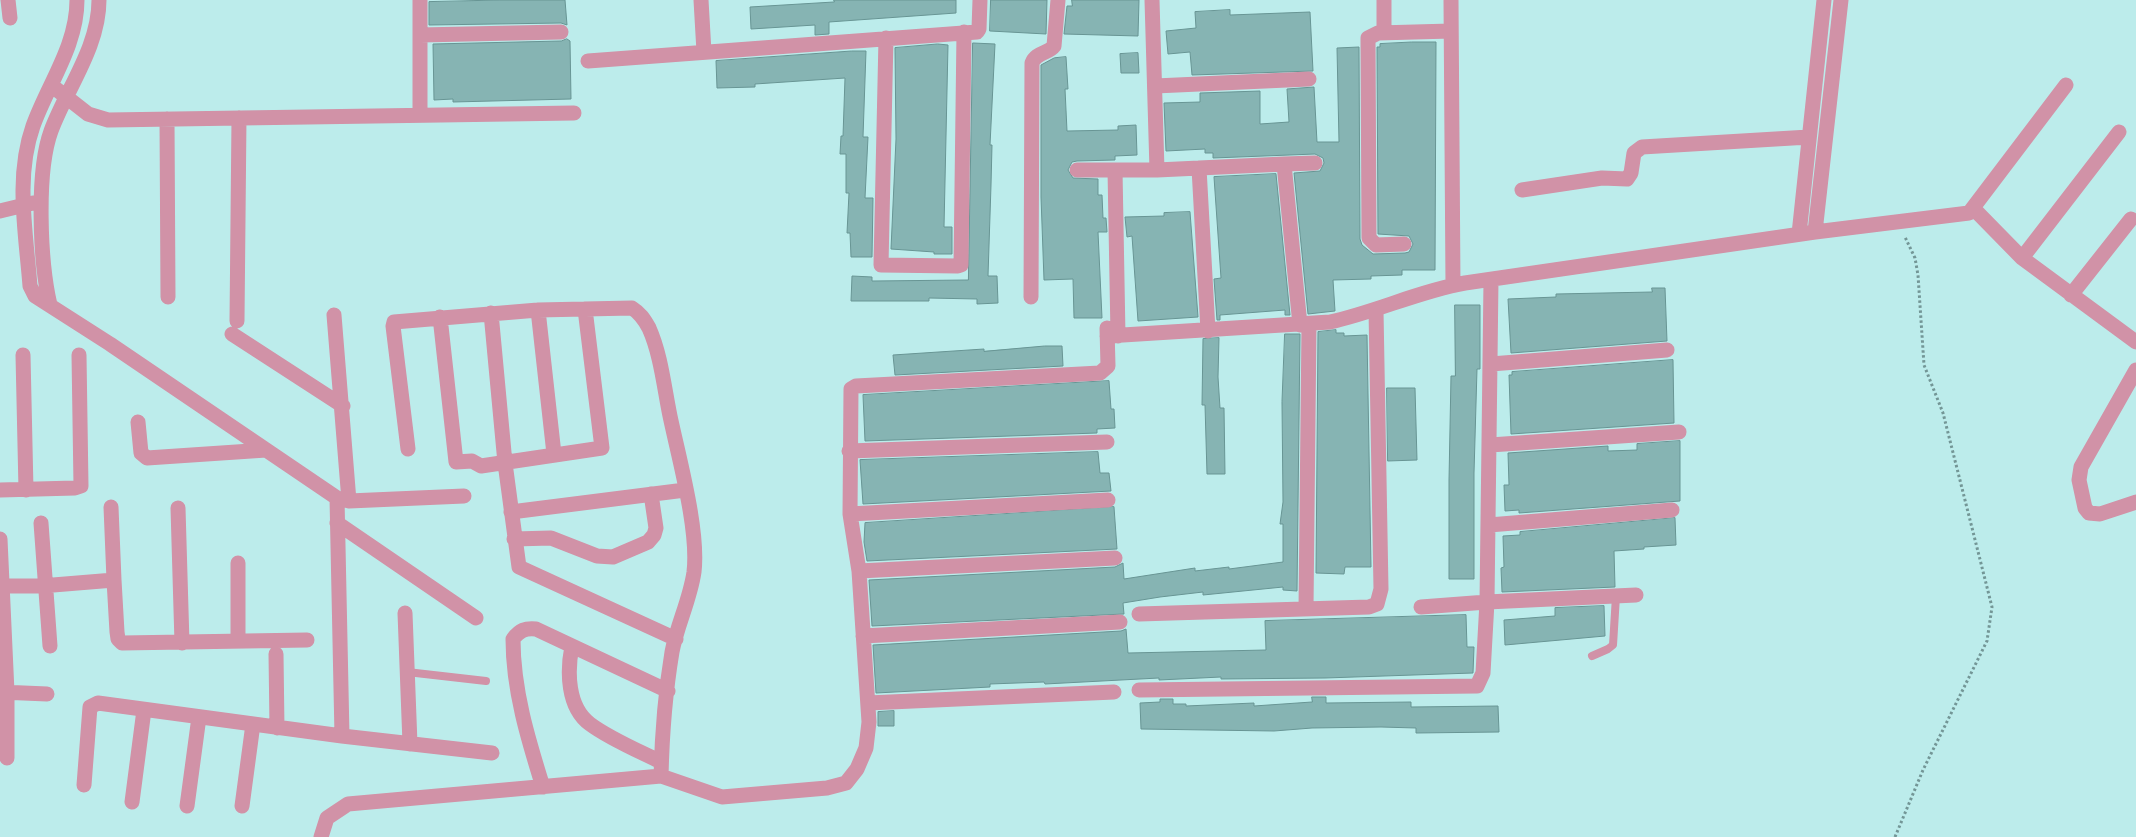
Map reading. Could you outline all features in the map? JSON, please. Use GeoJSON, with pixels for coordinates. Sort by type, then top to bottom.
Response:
{"type":"FeatureCollection","features":[{"type":"Feature","properties":{"kind":"street"},"geometry":{"type":"LineString","coordinates":[[8,0],[10,18]]}},
{"type":"Feature","properties":{"kind":"street"},"geometry":{"type":"LineString","coordinates":[[77,0],[77,15],[71,40],[33,126],[24,158],[24,206],[31,291],[35,296],[50,304],[343,500],[464,496]]}},
{"type":"Feature","properties":{"kind":"street"},"geometry":{"type":"LineString","coordinates":[[50,304],[46,281],[42,201],[46,146],[95,32],[99,0]]}},
{"type":"Feature","properties":{"kind":"street"},"geometry":{"type":"LineString","coordinates":[[420,0],[420,115]]}},
{"type":"Feature","properties":{"kind":"street"},"geometry":{"type":"LineString","coordinates":[[701,0],[704,52]]}},
{"type":"Feature","properties":{"kind":"street"},"geometry":{"type":"LineString","coordinates":[[588,61],[979,31],[980,0]]}},
{"type":"Feature","properties":{"kind":"street"},"geometry":{"type":"LineString","coordinates":[[1031,297],[1032,63],[1038,55],[1051,50],[1054,46],[1058,0]]}},
{"type":"Feature","properties":{"kind":"street"},"geometry":{"type":"LineString","coordinates":[[1152,0],[1157,170]]}},
{"type":"Feature","properties":{"kind":"street"},"geometry":{"type":"LineString","coordinates":[[1384,0],[1384,33]]}},
{"type":"Feature","properties":{"kind":"street"},"geometry":{"type":"LineString","coordinates":[[1451,0],[1453,285]]}},
{"type":"Feature","properties":{"kind":"street"},"geometry":{"type":"LineString","coordinates":[[1799,234],[1824,0]]}},
{"type":"Feature","properties":{"kind":"street"},"geometry":{"type":"LineString","coordinates":[[1815,232],[1841,0]]}},
{"type":"Feature","properties":{"kind":"street"},"geometry":{"type":"LineString","coordinates":[[1404,244],[1376,245],[1369,238],[1368,38],[1374,34],[1384,33],[1451,31]]}},
{"type":"Feature","properties":{"kind":"street"},"geometry":{"type":"LineString","coordinates":[[420,35],[561,32]]}},
{"type":"Feature","properties":{"kind":"street"},"geometry":{"type":"LineString","coordinates":[[886,38],[880,263],[883,265],[958,266],[961,264],[964,32]]}},
{"type":"Feature","properties":{"kind":"street"},"geometry":{"type":"LineString","coordinates":[[1155,86],[1308,79]]}},
{"type":"Feature","properties":{"kind":"street"},"geometry":{"type":"LineString","coordinates":[[51,85],[88,114],[108,120],[574,113]]}},
{"type":"Feature","properties":{"kind":"street"},"geometry":{"type":"LineString","coordinates":[[1111,333],[1208,331],[1304,325],[1346,319],[1453,285],[1799,234],[1894,221],[1961,215],[1974,210],[2066,86]]}},
{"type":"Feature","properties":{"kind":"street"},"geometry":{"type":"LineString","coordinates":[[239,118],[234,327],[343,406]]}},
{"type":"Feature","properties":{"kind":"street"},"geometry":{"type":"LineString","coordinates":[[167,119],[168,297]]}},
{"type":"Feature","properties":{"kind":"street"},"geometry":{"type":"LineString","coordinates":[[2022,258],[2119,132]]}},
{"type":"Feature","properties":{"kind":"street"},"geometry":{"type":"LineString","coordinates":[[1522,190],[1602,178],[1627,178],[1631,174],[1634,153],[1642,147],[1808,136]]}},
{"type":"Feature","properties":{"kind":"street"},"geometry":{"type":"LineString","coordinates":[[1077,170],[1157,170],[1315,163]]}},
{"type":"Feature","properties":{"kind":"street"},"geometry":{"type":"LineString","coordinates":[[1284,164],[1304,325],[1306,609]]}},
{"type":"Feature","properties":{"kind":"street"},"geometry":{"type":"LineString","coordinates":[[1199,168],[1208,331]]}},
{"type":"Feature","properties":{"kind":"street"},"geometry":{"type":"LineString","coordinates":[[572,646],[569,676],[574,703],[580,714],[590,724],[661,769],[722,797],[828,788],[846,783],[858,769],[866,748],[869,722],[858,571],[850,514],[849,451],[851,389],[856,386],[1100,373],[1108,366],[1111,333],[1115,170]]}},
{"type":"Feature","properties":{"kind":"street"},"geometry":{"type":"LineString","coordinates":[[0,211],[42,201]]}},
{"type":"Feature","properties":{"kind":"street"},"geometry":{"type":"LineString","coordinates":[[1974,210],[2022,258],[2071,296],[2136,342]]}},
{"type":"Feature","properties":{"kind":"street"},"geometry":{"type":"LineString","coordinates":[[2071,296],[2130,219]]}},
{"type":"Feature","properties":{"kind":"street"},"geometry":{"type":"LineString","coordinates":[[1140,690],[1471,688],[1477,686],[1483,673],[1487,602],[1491,280]]}},
{"type":"Feature","properties":{"kind":"street"},"geometry":{"type":"LineString","coordinates":[[408,449],[393,326],[399,320],[538,310],[632,308],[640,313],[649,328],[657,351],[685,490],[695,553],[691,588],[672,651],[664,711],[661,769]]}},
{"type":"Feature","properties":{"kind":"street"},"geometry":{"type":"LineString","coordinates":[[440,317],[457,462],[472,461],[481,466],[602,448],[585,309]]}},
{"type":"Feature","properties":{"kind":"street"},"geometry":{"type":"LineString","coordinates":[[538,310],[554,454]]}},
{"type":"Feature","properties":{"kind":"street"},"geometry":{"type":"LineString","coordinates":[[1140,614],[1369,607],[1377,604],[1380,599],[1376,310]]}},
{"type":"Feature","properties":{"kind":"street"},"geometry":{"type":"LineString","coordinates":[[491,313],[517,562],[522,569],[676,639]]}},
{"type":"Feature","properties":{"kind":"street"},"geometry":{"type":"LineString","coordinates":[[334,315],[343,406],[343,500],[337,522],[342,736]]}},
{"type":"Feature","properties":{"kind":"street"},"geometry":{"type":"LineString","coordinates":[[1491,364],[1667,350]]}},
{"type":"Feature","properties":{"kind":"street"},"geometry":{"type":"LineString","coordinates":[[23,354],[26,490]]}},
{"type":"Feature","properties":{"kind":"street"},"geometry":{"type":"LineString","coordinates":[[0,490],[79,488],[82,484],[79,354]]}},
{"type":"Feature","properties":{"kind":"street"},"geometry":{"type":"LineString","coordinates":[[2136,370],[2081,467],[2079,480],[2085,508],[2089,513],[2100,514],[2136,502]]}},
{"type":"Feature","properties":{"kind":"street"},"geometry":{"type":"LineString","coordinates":[[138,422],[140,453],[147,458],[266,450]]}},
{"type":"Feature","properties":{"kind":"street"},"geometry":{"type":"LineString","coordinates":[[1490,445],[1679,432]]}},
{"type":"Feature","properties":{"kind":"street"},"geometry":{"type":"LineString","coordinates":[[849,451],[1107,442]]}},
{"type":"Feature","properties":{"kind":"street"},"geometry":{"type":"LineString","coordinates":[[511,512],[685,490]]}},
{"type":"Feature","properties":{"kind":"street"},"geometry":{"type":"LineString","coordinates":[[514,539],[551,538],[597,556],[613,557],[648,542],[654,535],[656,528],[651,494]]}},
{"type":"Feature","properties":{"kind":"street"},"geometry":{"type":"LineString","coordinates":[[850,514],[1108,500]]}},
{"type":"Feature","properties":{"kind":"street"},"geometry":{"type":"LineString","coordinates":[[111,507],[117,632],[118,639],[122,643],[308,640]]}},
{"type":"Feature","properties":{"kind":"street"},"geometry":{"type":"LineString","coordinates":[[178,508],[182,642]]}},
{"type":"Feature","properties":{"kind":"street"},"geometry":{"type":"LineString","coordinates":[[1489,524],[1672,510]]}},
{"type":"Feature","properties":{"kind":"street"},"geometry":{"type":"LineString","coordinates":[[41,522],[50,646]]}},
{"type":"Feature","properties":{"kind":"street"},"geometry":{"type":"LineString","coordinates":[[337,522],[476,618]]}},
{"type":"Feature","properties":{"kind":"street"},"geometry":{"type":"LineString","coordinates":[[0,539],[3,692],[7,758]]}},
{"type":"Feature","properties":{"kind":"street"},"geometry":{"type":"LineString","coordinates":[[858,571],[1115,558]]}},
{"type":"Feature","properties":{"kind":"street"},"geometry":{"type":"LineString","coordinates":[[238,562],[238,642]]}},
{"type":"Feature","properties":{"kind":"street"},"geometry":{"type":"LineString","coordinates":[[1,586],[46,586],[114,580]]}},
{"type":"Feature","properties":{"kind":"street"},"geometry":{"type":"LineString","coordinates":[[1421,607],[1487,602],[1636,596]]}},
{"type":"Feature","properties":{"kind":"street"},"geometry":{"type":"LineString","coordinates":[[405,613],[410,744]]}},
{"type":"Feature","properties":{"kind":"street"},"geometry":{"type":"LineString","coordinates":[[863,636],[1120,622]]}},
{"type":"Feature","properties":{"kind":"street"},"geometry":{"type":"LineString","coordinates":[[543,787],[525,728],[514,664],[513,639],[525,628],[536,629],[668,690]]}},
{"type":"Feature","properties":{"kind":"street"},"geometry":{"type":"LineString","coordinates":[[276,654],[277,728]]}},
{"type":"Feature","properties":{"kind":"street"},"geometry":{"type":"LineString","coordinates":[[3,692],[47,694]]}},
{"type":"Feature","properties":{"kind":"street"},"geometry":{"type":"LineString","coordinates":[[868,703],[1114,692]]}},
{"type":"Feature","properties":{"kind":"street"},"geometry":{"type":"LineString","coordinates":[[84,785],[90,707],[98,703],[277,728],[492,753]]}},
{"type":"Feature","properties":{"kind":"street"},"geometry":{"type":"LineString","coordinates":[[132,802],[144,710]]}},
{"type":"Feature","properties":{"kind":"street"},"geometry":{"type":"LineString","coordinates":[[187,806],[199,717]]}},
{"type":"Feature","properties":{"kind":"street"},"geometry":{"type":"LineString","coordinates":[[242,806],[254,724]]}},
{"type":"Feature","properties":{"kind":"street"},"geometry":{"type":"LineString","coordinates":[[321,837],[327,818],[348,804],[543,787],[661,769]]}},
{"type":"Feature","properties":{"kind":"lane"},"geometry":{"type":"LineString","coordinates":[[1592,656],[1613,645],[1616,596]]}},
{"type":"Feature","properties":{"kind":"lane"},"geometry":{"type":"LineString","coordinates":[[407,672],[486,681]]}},
{"type":"Feature","properties":{"kind":"path"},"geometry":{"type":"LineString","coordinates":[[1894,221],[1910,244],[1915,258],[1918,275],[1924,365],[1943,413],[1992,607],[1987,641],[1922,770],[1895,837]]}},
{"type":"Feature","properties":{"kind":"building"},"geometry":{"type":"Polygon","coordinates":[[[565,0],[567,25],[561,23],[429,25],[429,2],[565,0]]]}},
{"type":"Feature","properties":{"kind":"building"},"geometry":{"type":"Polygon","coordinates":[[[834,0],[956,0],[956,13],[829,22],[829,34],[815,35],[815,25],[751,29],[750,7],[834,2],[834,0]]]}},
{"type":"Feature","properties":{"kind":"building"},"geometry":{"type":"Polygon","coordinates":[[[991,0],[1047,0],[1046,34],[990,31],[991,0]]]}},
{"type":"Feature","properties":{"kind":"building"},"geometry":{"type":"Polygon","coordinates":[[[1072,0],[1139,0],[1138,36],[1064,34],[1067,6],[1072,6],[1072,0]]]}},
{"type":"Feature","properties":{"kind":"building"},"geometry":{"type":"Polygon","coordinates":[[[1230,10],[1230,15],[1310,12],[1313,71],[1192,75],[1190,52],[1168,54],[1166,31],[1196,28],[1195,12],[1230,10]]]}},
{"type":"Feature","properties":{"kind":"building"},"geometry":{"type":"Polygon","coordinates":[[[567,39],[570,41],[571,99],[453,102],[453,99],[434,100],[433,44],[561,41],[567,39]]]}},
{"type":"Feature","properties":{"kind":"building"},"geometry":{"type":"Polygon","coordinates":[[[1436,42],[1435,270],[1402,270],[1402,275],[1371,276],[1371,279],[1333,280],[1335,311],[1308,314],[1294,173],[1320,171],[1324,163],[1323,158],[1315,154],[1213,158],[1213,153],[1205,153],[1205,149],[1166,151],[1164,103],[1200,102],[1200,93],[1260,91],[1260,124],[1289,122],[1287,89],[1314,87],[1317,142],[1339,142],[1337,48],[1359,47],[1360,239],[1362,245],[1373,254],[1405,253],[1409,252],[1413,244],[1409,236],[1378,234],[1377,47],[1380,47],[1380,44],[1436,42]]]}},
{"type":"Feature","properties":{"kind":"building"},"geometry":{"type":"Polygon","coordinates":[[[973,43],[995,44],[990,145],[992,145],[988,276],[997,276],[998,303],[977,304],[977,299],[929,298],[929,301],[851,301],[852,276],[872,277],[872,281],[968,280],[973,43]]]}},
{"type":"Feature","properties":{"kind":"building"},"geometry":{"type":"Polygon","coordinates":[[[938,44],[948,45],[944,227],[952,227],[952,254],[891,249],[896,139],[895,48],[938,44]]]}},
{"type":"Feature","properties":{"kind":"building"},"geometry":{"type":"Polygon","coordinates":[[[866,51],[863,137],[868,137],[865,198],[873,198],[872,257],[851,257],[850,233],[847,233],[849,193],[846,193],[846,154],[840,154],[841,136],[843,136],[845,78],[755,84],[755,87],[717,88],[716,61],[866,51]]]}},
{"type":"Feature","properties":{"kind":"building"},"geometry":{"type":"Polygon","coordinates":[[[1138,53],[1139,73],[1121,73],[1120,54],[1138,53]]]}},
{"type":"Feature","properties":{"kind":"building"},"geometry":{"type":"Polygon","coordinates":[[[1066,57],[1068,89],[1065,89],[1067,131],[1118,130],[1118,126],[1136,125],[1137,155],[1115,156],[1115,160],[1072,162],[1068,170],[1073,178],[1098,179],[1098,195],[1102,195],[1103,218],[1106,218],[1107,232],[1098,232],[1102,318],[1074,318],[1073,279],[1044,280],[1041,197],[1041,65],[1054,58],[1066,57]]]}},
{"type":"Feature","properties":{"kind":"building"},"geometry":{"type":"Polygon","coordinates":[[[1276,174],[1290,315],[1285,315],[1285,310],[1220,315],[1220,320],[1217,320],[1214,279],[1221,278],[1214,177],[1276,174]]]}},
{"type":"Feature","properties":{"kind":"building"},"geometry":{"type":"Polygon","coordinates":[[[1190,212],[1198,317],[1138,321],[1132,236],[1127,237],[1125,217],[1164,216],[1164,213],[1190,212]]]}},
{"type":"Feature","properties":{"kind":"building"},"geometry":{"type":"Polygon","coordinates":[[[1652,288],[1665,288],[1667,341],[1511,353],[1508,299],[1556,297],[1556,294],[1652,292],[1652,288]]]}},
{"type":"Feature","properties":{"kind":"building"},"geometry":{"type":"Polygon","coordinates":[[[1455,305],[1480,305],[1480,369],[1477,369],[1474,473],[1474,579],[1449,579],[1451,376],[1455,376],[1455,305]]]}},
{"type":"Feature","properties":{"kind":"building"},"geometry":{"type":"Polygon","coordinates":[[[1336,330],[1336,333],[1344,333],[1344,336],[1367,335],[1371,567],[1345,567],[1344,574],[1316,573],[1318,332],[1336,330]]]}},
{"type":"Feature","properties":{"kind":"building"},"geometry":{"type":"Polygon","coordinates":[[[1285,334],[1300,334],[1297,591],[1283,590],[1283,587],[1160,597],[1123,603],[1124,614],[872,626],[869,580],[1115,567],[1123,563],[1124,579],[1195,568],[1195,571],[1229,567],[1229,569],[1283,562],[1283,524],[1280,524],[1283,502],[1282,402],[1285,334]]]}},
{"type":"Feature","properties":{"kind":"building"},"geometry":{"type":"Polygon","coordinates":[[[1219,338],[1218,377],[1220,408],[1224,408],[1225,474],[1207,474],[1205,405],[1202,405],[1203,339],[1219,338]]]}},
{"type":"Feature","properties":{"kind":"building"},"geometry":{"type":"Polygon","coordinates":[[[1062,346],[1063,366],[895,375],[893,355],[1062,346]]]}},
{"type":"Feature","properties":{"kind":"building"},"geometry":{"type":"Polygon","coordinates":[[[1673,360],[1674,423],[1511,434],[1509,375],[1512,375],[1512,372],[1673,360]]]}},
{"type":"Feature","properties":{"kind":"building"},"geometry":{"type":"Polygon","coordinates":[[[1109,381],[1111,409],[1114,409],[1115,428],[1097,429],[1097,433],[865,441],[863,395],[1109,381]]]}},
{"type":"Feature","properties":{"kind":"building"},"geometry":{"type":"Polygon","coordinates":[[[1387,388],[1415,388],[1417,460],[1388,461],[1387,388]]]}},
{"type":"Feature","properties":{"kind":"building"},"geometry":{"type":"Polygon","coordinates":[[[1680,441],[1680,501],[1519,513],[1519,510],[1505,511],[1504,485],[1509,485],[1508,453],[1608,446],[1608,451],[1637,450],[1637,444],[1680,441]]]}},
{"type":"Feature","properties":{"kind":"building"},"geometry":{"type":"Polygon","coordinates":[[[1098,452],[1100,473],[1109,473],[1111,491],[863,504],[860,460],[1098,452]]]}},
{"type":"Feature","properties":{"kind":"building"},"geometry":{"type":"Polygon","coordinates":[[[1114,507],[1117,549],[867,561],[864,542],[865,523],[1114,507]]]}},
{"type":"Feature","properties":{"kind":"building"},"geometry":{"type":"Polygon","coordinates":[[[1675,518],[1676,545],[1614,551],[1615,587],[1502,592],[1501,568],[1504,567],[1503,536],[1520,535],[1520,532],[1675,518]]]}},
{"type":"Feature","properties":{"kind":"building"},"geometry":{"type":"Polygon","coordinates":[[[1604,606],[1605,636],[1505,645],[1504,620],[1555,616],[1555,608],[1604,606]]]}},
{"type":"Feature","properties":{"kind":"building"},"geometry":{"type":"Polygon","coordinates":[[[1466,615],[1467,647],[1474,647],[1473,673],[1325,678],[1221,679],[1221,677],[1159,680],[1159,678],[1045,684],[1044,682],[990,684],[990,687],[876,693],[873,645],[1121,631],[1126,629],[1128,653],[1266,650],[1265,621],[1466,615]]]}},
{"type":"Feature","properties":{"kind":"building"},"geometry":{"type":"Polygon","coordinates":[[[1312,697],[1326,697],[1326,703],[1411,702],[1411,707],[1498,706],[1499,732],[1416,733],[1416,728],[1381,727],[1312,728],[1274,731],[1141,729],[1140,703],[1160,702],[1160,699],[1173,699],[1173,704],[1186,704],[1186,706],[1254,703],[1254,706],[1312,702],[1312,697]]]}},
{"type":"Feature","properties":{"kind":"building"},"geometry":{"type":"Polygon","coordinates":[[[894,711],[894,726],[878,726],[878,712],[894,711]]]}}]}
